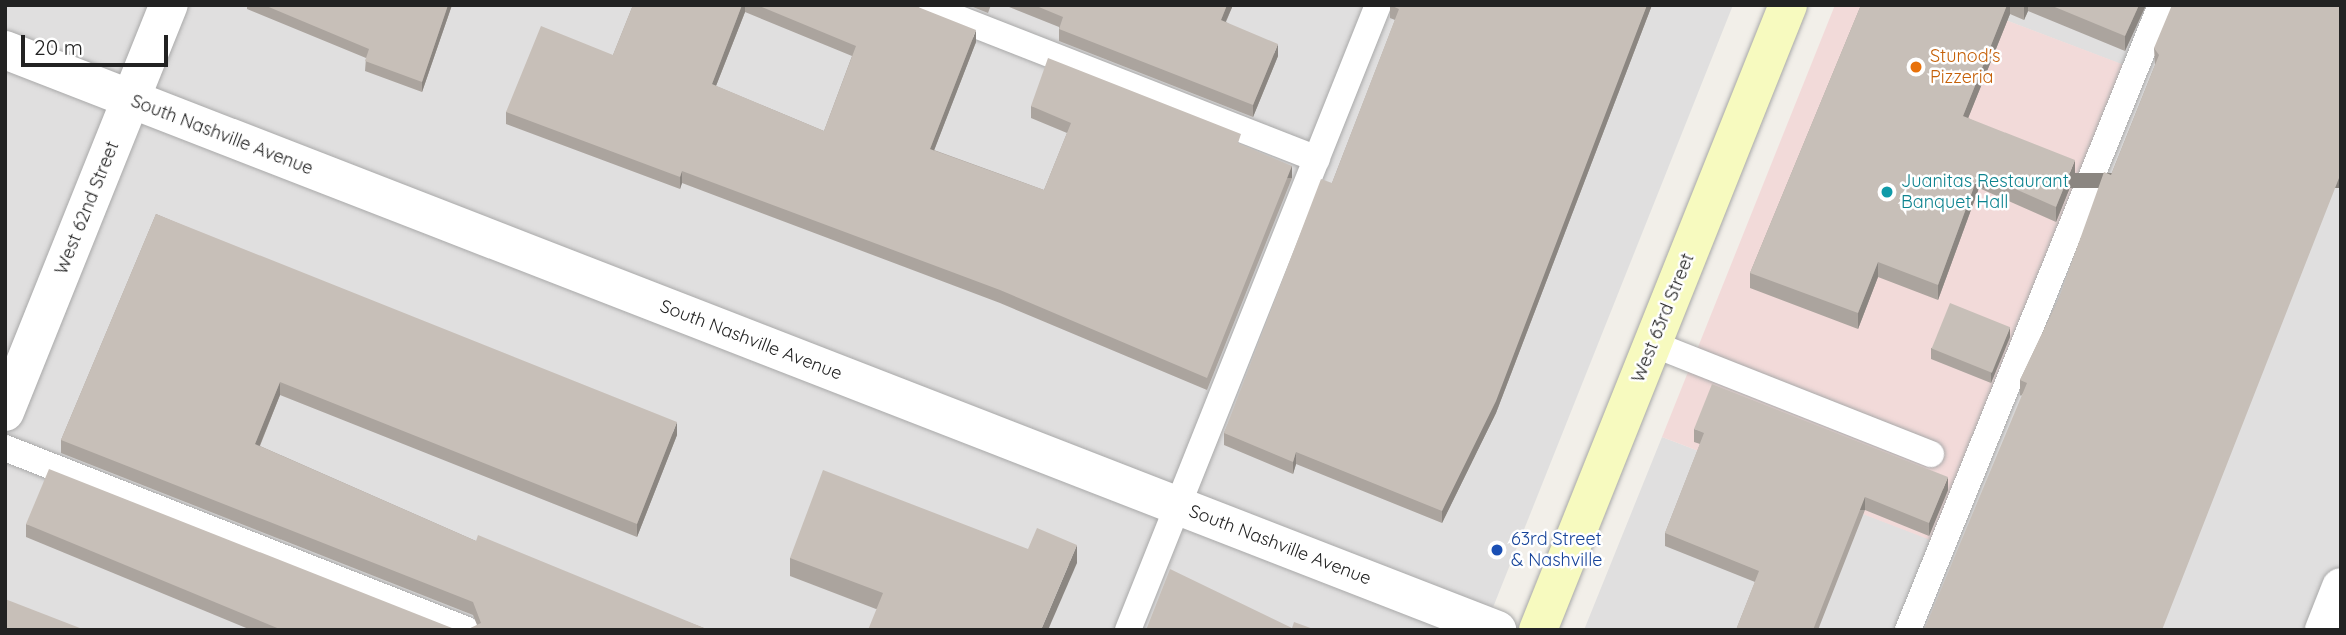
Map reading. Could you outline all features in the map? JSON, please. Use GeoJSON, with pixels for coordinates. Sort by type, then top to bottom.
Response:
{"type":"FeatureCollection","features":[{"type":"Feature","properties":{"kind":"main road","name":"West 63rd Street"},"geometry":{"type":"LineString","coordinates":[[1538,630],[1788,5]]}},
{"type":"Feature","properties":{"kind":"street","name":"West 62nd Street"},"geometry":{"type":"LineString","coordinates":[[5,412],[169,5]]}},
{"type":"Feature","properties":{"kind":"street","name":"South Nashville Avenue"},"geometry":{"type":"LineString","coordinates":[[5,50],[1497,630]]}},
{"type":"Feature","properties":{"kind":"street"},"geometry":{"type":"LineString","coordinates":[[2324,630],[2341,587]]}},
{"type":"Feature","properties":{"kind":"lane"},"geometry":{"type":"LineString","coordinates":[[924,5],[1317,159]]}},
{"type":"Feature","properties":{"kind":"lane"},"geometry":{"type":"LineString","coordinates":[[1128,630],[1378,5]]}},
{"type":"Feature","properties":{"kind":"lane"},"geometry":{"type":"LineString","coordinates":[[1908,630],[2161,5]]}},
{"type":"Feature","properties":{"kind":"lane"},"geometry":{"type":"LineString","coordinates":[[1653,344],[1931,454]]}},
{"type":"Feature","properties":{"kind":"lane"},"geometry":{"type":"LineString","coordinates":[[5,448],[467,630]]}},
{"type":"Feature","properties":{"kind":"shaded area"},"geometry":{"type":"Polygon","coordinates":[[[5,5],[1733,5],[1484,630],[5,630],[5,5]]]}},
{"type":"Feature","properties":{"kind":"shaded area"},"geometry":{"type":"Polygon","coordinates":[[[1835,5],[1966,5],[2127,66],[1933,541],[1662,437],[1835,5]]]}},
{"type":"Feature","properties":{"kind":"shaded area"},"geometry":{"type":"Polygon","coordinates":[[[1966,5],[2341,5],[2341,630],[1584,630],[1662,437],[1932,540],[2126,66],[1966,5]]]}},
{"type":"Feature","properties":{"kind":"building"},"geometry":{"type":"Polygon","coordinates":[[[264,5],[448,5],[422,82],[365,61],[369,49],[264,5]]]}},
{"type":"Feature","properties":{"kind":"building"},"geometry":{"type":"Polygon","coordinates":[[[633,5],[742,5],[712,84],[824,131],[856,46],[757,5],[917,5],[976,30],[930,149],[1044,190],[1071,123],[1031,106],[1048,58],[1241,134],[1238,143],[1292,166],[1207,378],[1000,290],[682,171],[680,177],[506,112],[541,26],[613,55],[633,5]]]}},
{"type":"Feature","properties":{"kind":"building"},"geometry":{"type":"Polygon","coordinates":[[[1034,5],[1227,5],[1221,20],[1278,44],[1253,105],[1059,29],[1063,17],[1034,5]]]}},
{"type":"Feature","properties":{"kind":"building"},"geometry":{"type":"Polygon","coordinates":[[[1390,5],[1647,5],[1496,401],[1442,511],[1296,452],[1293,462],[1224,433],[1321,179],[1332,183],[1399,9],[1390,5]]]}},
{"type":"Feature","properties":{"kind":"building"},"geometry":{"type":"Polygon","coordinates":[[[1861,5],[2007,5],[1963,116],[2075,160],[2056,207],[1979,173],[1938,285],[1878,262],[1858,313],[1750,273],[1861,5]]]}},
{"type":"Feature","properties":{"kind":"building"},"geometry":{"type":"Polygon","coordinates":[[[2050,5],[2139,5],[2125,36],[2050,5]]]}},
{"type":"Feature","properties":{"kind":"building"},"geometry":{"type":"Polygon","coordinates":[[[2172,5],[2341,5],[2341,173],[2162,630],[1924,630],[2027,383],[2020,380],[2059,298],[2104,172],[2111,175],[2159,55],[2154,48],[2172,5]]]}},
{"type":"Feature","properties":{"kind":"building"},"geometry":{"type":"Polygon","coordinates":[[[156,214],[677,422],[637,524],[280,382],[255,444],[476,541],[478,535],[709,630],[466,630],[481,623],[473,602],[61,440],[156,214]]]}},
{"type":"Feature","properties":{"kind":"building"},"geometry":{"type":"Polygon","coordinates":[[[1950,303],[2010,327],[1992,373],[1932,348],[1950,303]]]}},
{"type":"Feature","properties":{"kind":"building"},"geometry":{"type":"Polygon","coordinates":[[[1712,384],[1948,477],[1929,523],[1865,497],[1813,630],[1736,630],[1759,571],[1665,533],[1704,433],[1694,429],[1712,384]]]}},
{"type":"Feature","properties":{"kind":"building"},"geometry":{"type":"Polygon","coordinates":[[[49,469],[457,630],[282,630],[26,524],[49,469]]]}},
{"type":"Feature","properties":{"kind":"building"},"geometry":{"type":"Polygon","coordinates":[[[823,470],[1028,549],[1037,528],[1077,545],[1041,630],[868,630],[883,593],[790,558],[823,470]]]}},
{"type":"Feature","properties":{"kind":"building"},"geometry":{"type":"Polygon","coordinates":[[[1170,569],[1292,628],[1294,622],[1316,630],[1146,630],[1170,569]]]}},
{"type":"Feature","properties":{"kind":"building"},"geometry":{"type":"Polygon","coordinates":[[[5,599],[85,630],[5,630],[5,599]]]}},
{"type":"Feature","properties":{"kind":"place","name":"Stunod's Pizzeria"},"geometry":{"type":"Point","coordinates":[1916,67]}},
{"type":"Feature","properties":{"kind":"place","name":"Juanitas Restaurant Banquet Hall"},"geometry":{"type":"Point","coordinates":[1887,192]}},
{"type":"Feature","properties":{"kind":"place","name":"63rd Street & Nashville"},"geometry":{"type":"Point","coordinates":[1497,550]}}]}
